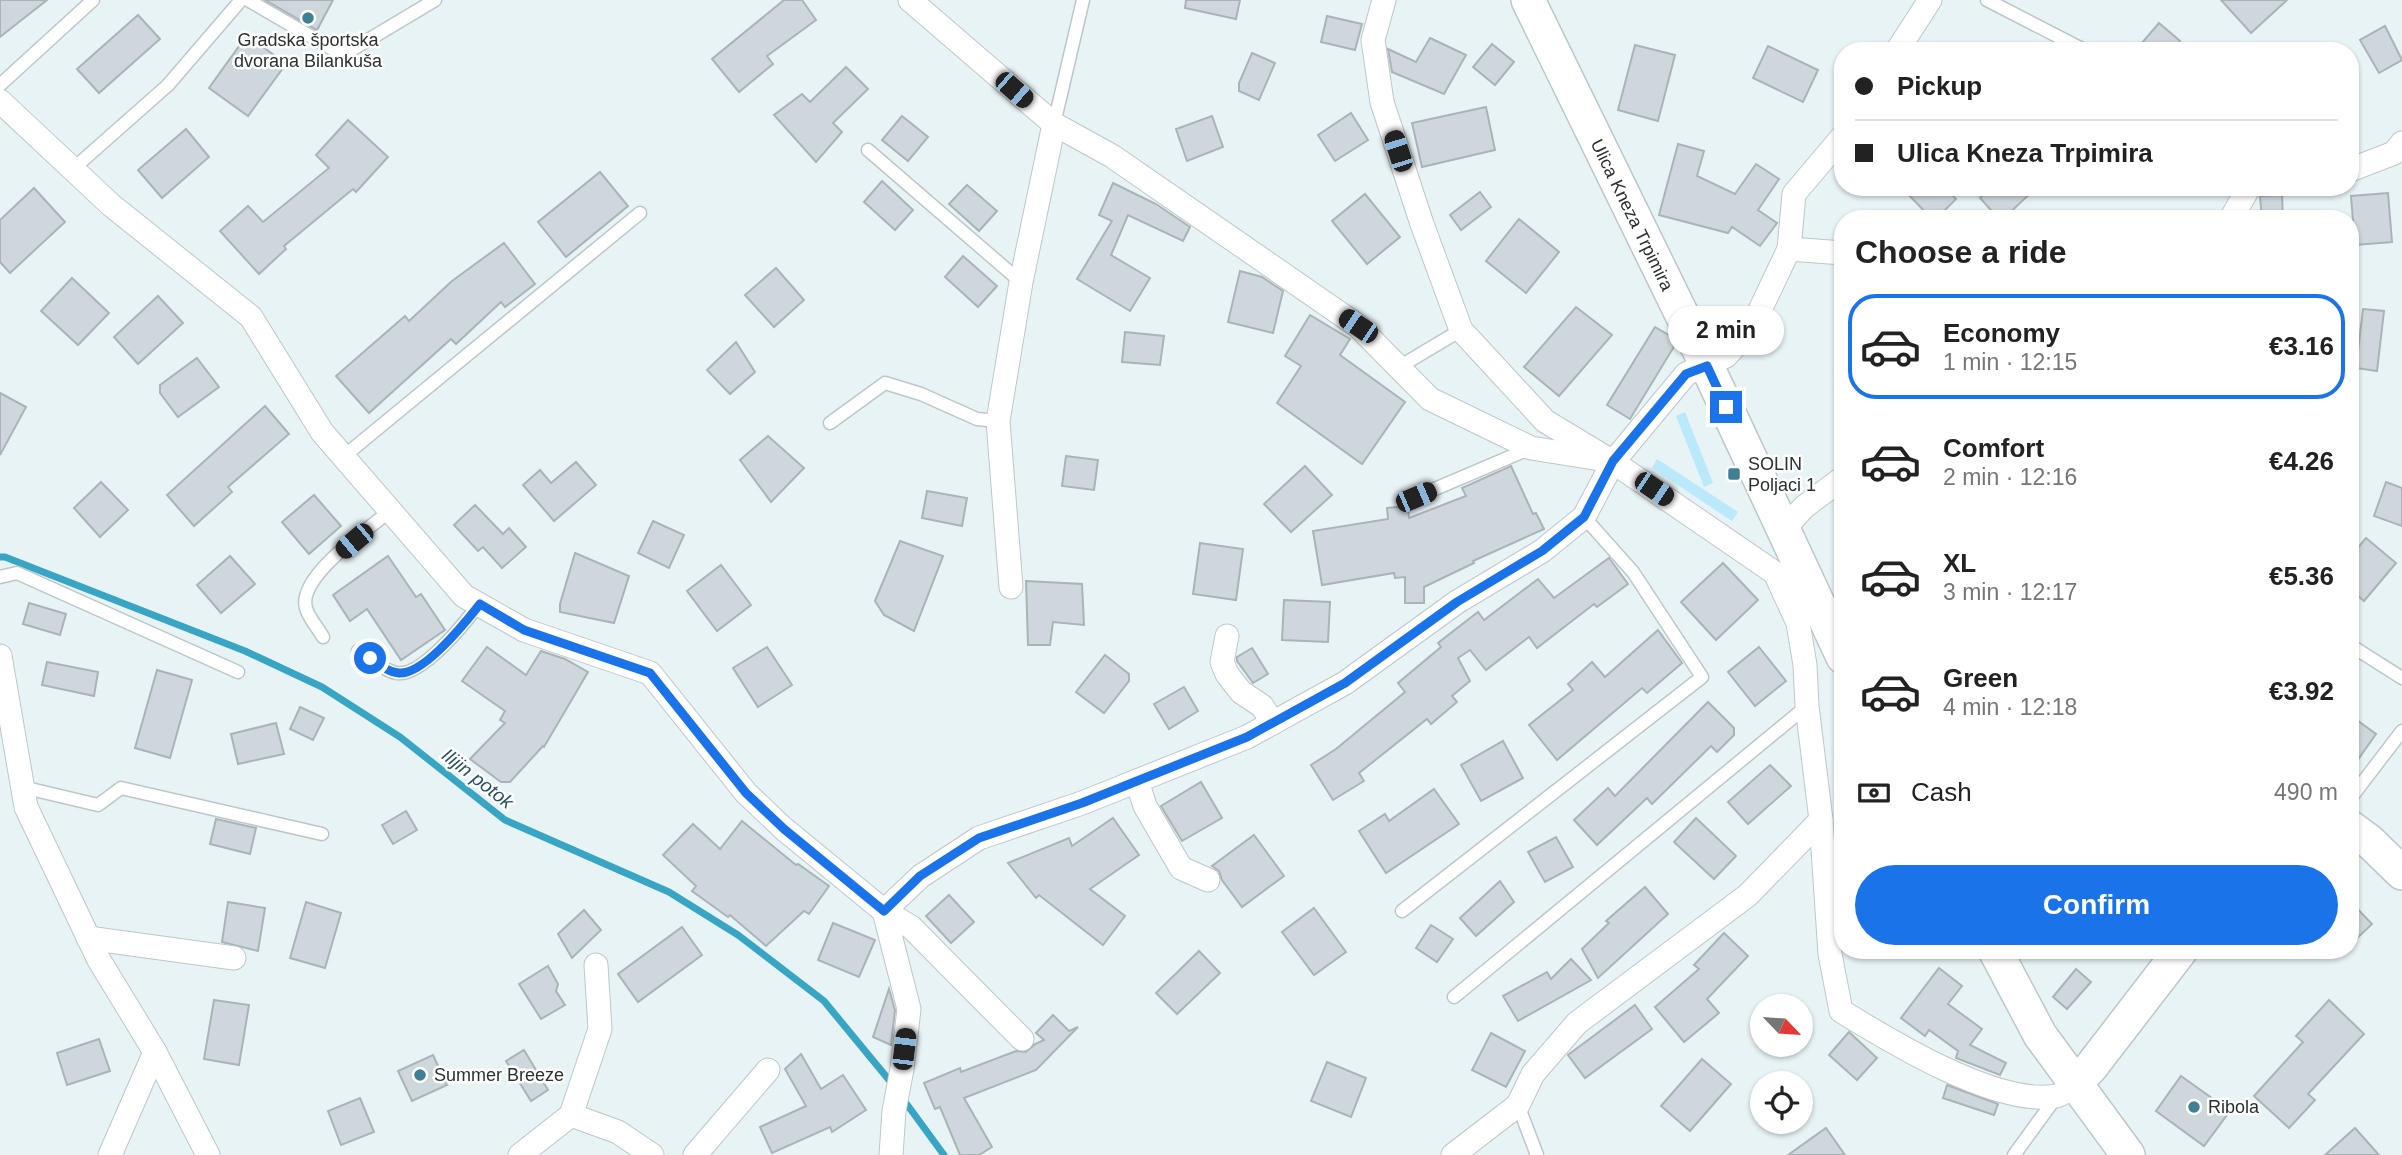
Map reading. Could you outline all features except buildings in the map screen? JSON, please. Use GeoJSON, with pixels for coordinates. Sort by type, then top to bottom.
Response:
{"type":"FeatureCollection","features":[{"type":"Feature","properties":{"kind":"main road","name":"Ulica Kneza Trpimira"},"geometry":{"type":"LineString","coordinates":[[1528,0],[1707,366],[1834,637]]}},
{"type":"Feature","properties":{"kind":"main road"},"geometry":{"type":"LineString","coordinates":[[2359,834],[2402,873]]}},
{"type":"Feature","properties":{"kind":"main road"},"geometry":{"type":"LineString","coordinates":[[2000,959],[2066,1090],[2128,1155]]}},
{"type":"Feature","properties":{"kind":"main road"},"geometry":{"type":"LineString","coordinates":[[2066,1090],[2091,1067],[2174,959]]}},
{"type":"Feature","properties":{"kind":"street"},"geometry":{"type":"LineString","coordinates":[[910,0],[1054,124],[1112,156],[1358,326],[1430,399],[1531,448],[1613,461]]}},
{"type":"Feature","properties":{"kind":"street"},"geometry":{"type":"LineString","coordinates":[[1384,0],[1374,40],[1382,102],[1422,224],[1461,330],[1545,421],[1613,461],[1775,573],[1798,623],[1821,820],[1830,954],[1841,1011],[1900,1047],[1965,1077],[2020,1096],[2066,1090]]}},
{"type":"Feature","properties":{"kind":"street"},"geometry":{"type":"LineString","coordinates":[[1903,42],[1930,0]]}},
{"type":"Feature","properties":{"kind":"street"},"geometry":{"type":"LineString","coordinates":[[0,101],[111,205],[251,317],[322,432],[464,596],[524,630],[650,673],[746,793],[784,829],[884,911],[911,928],[1022,1039]]}},
{"type":"Feature","properties":{"kind":"street"},"geometry":{"type":"LineString","coordinates":[[1011,587],[998,421],[1021,282],[1054,124]]}},
{"type":"Feature","properties":{"kind":"street"},"geometry":{"type":"LineString","coordinates":[[2359,167],[2394,153],[2402,143]]}},
{"type":"Feature","properties":{"kind":"street"},"geometry":{"type":"LineString","coordinates":[[884,911],[920,876],[979,838],[1137,781],[1247,737],[1273,723],[1345,683],[1457,602],[1542,551],[1584,517],[1613,461],[1686,374],[1726,356],[1751,329],[1789,249],[1794,194],[1834,147]]}},
{"type":"Feature","properties":{"kind":"street"},"geometry":{"type":"LineString","coordinates":[[1789,249],[1834,252]]}},
{"type":"Feature","properties":{"kind":"street"},"geometry":{"type":"LineString","coordinates":[[1783,530],[1804,507],[1834,484]]}},
{"type":"Feature","properties":{"kind":"street"},"geometry":{"type":"LineString","coordinates":[[1227,636],[1222,662],[1227,674],[1241,692],[1262,706],[1273,723]]}},
{"type":"Feature","properties":{"kind":"street"},"geometry":{"type":"LineString","coordinates":[[0,656],[26,807],[99,960],[155,1052],[208,1155]]}},
{"type":"Feature","properties":{"kind":"street"},"geometry":{"type":"LineString","coordinates":[[1137,781],[1145,806],[1181,868],[1208,880]]}},
{"type":"Feature","properties":{"kind":"street"},"geometry":{"type":"LineString","coordinates":[[1453,1155],[1518,1105],[1533,1074],[1577,1023],[1748,895],[1821,820]]}},
{"type":"Feature","properties":{"kind":"street"},"geometry":{"type":"LineString","coordinates":[[884,911],[909,1009],[894,1111],[891,1155]]}},
{"type":"Feature","properties":{"kind":"street"},"geometry":{"type":"LineString","coordinates":[[88,938],[234,958]]}},
{"type":"Feature","properties":{"kind":"street"},"geometry":{"type":"LineString","coordinates":[[520,1155],[571,1115],[600,1029],[596,965]]}},
{"type":"Feature","properties":{"kind":"street"},"geometry":{"type":"LineString","coordinates":[[110,1155],[155,1052]]}},
{"type":"Feature","properties":{"kind":"street"},"geometry":{"type":"LineString","coordinates":[[695,1155],[768,1070]]}},
{"type":"Feature","properties":{"kind":"street"},"geometry":{"type":"LineString","coordinates":[[571,1115],[618,1132],[652,1155]]}},
{"type":"Feature","properties":{"kind":"lane"},"geometry":{"type":"LineString","coordinates":[[0,85],[93,0]]}},
{"type":"Feature","properties":{"kind":"lane"},"geometry":{"type":"LineString","coordinates":[[73,169],[168,85],[241,0]]}},
{"type":"Feature","properties":{"kind":"lane"},"geometry":{"type":"LineString","coordinates":[[247,0],[343,55],[435,0]]}},
{"type":"Feature","properties":{"kind":"lane"},"geometry":{"type":"LineString","coordinates":[[1054,124],[1083,0]]}},
{"type":"Feature","properties":{"kind":"lane"},"geometry":{"type":"LineString","coordinates":[[1987,0],[2069,42]]}},
{"type":"Feature","properties":{"kind":"lane"},"geometry":{"type":"LineString","coordinates":[[868,150],[1021,282]]}},
{"type":"Feature","properties":{"kind":"lane"},"geometry":{"type":"LineString","coordinates":[[343,457],[640,213]]}},
{"type":"Feature","properties":{"kind":"lane"},"geometry":{"type":"LineString","coordinates":[[1399,367],[1461,330]]}},
{"type":"Feature","properties":{"kind":"lane"},"geometry":{"type":"LineString","coordinates":[[830,423],[885,383],[921,394],[977,419],[998,421]]}},
{"type":"Feature","properties":{"kind":"lane"},"geometry":{"type":"LineString","coordinates":[[1416,497],[1531,448]]}},
{"type":"Feature","properties":{"kind":"lane"},"geometry":{"type":"LineString","coordinates":[[323,637],[305,607],[307,590],[319,571],[390,511]]}},
{"type":"Feature","properties":{"kind":"lane"},"geometry":{"type":"LineString","coordinates":[[1402,911],[1702,677],[1633,572],[1584,517]]}},
{"type":"Feature","properties":{"kind":"lane"},"geometry":{"type":"LineString","coordinates":[[0,577],[17,573],[238,672]]}},
{"type":"Feature","properties":{"kind":"lane"},"geometry":{"type":"LineString","coordinates":[[358,651],[395,673],[408,673],[449,642],[480,604]]}},
{"type":"Feature","properties":{"kind":"lane"},"geometry":{"type":"LineString","coordinates":[[2359,651],[2402,678]]}},
{"type":"Feature","properties":{"kind":"lane"},"geometry":{"type":"LineString","coordinates":[[1454,997],[1807,706]]}},
{"type":"Feature","properties":{"kind":"lane"},"geometry":{"type":"LineString","coordinates":[[2359,787],[2402,731]]}},
{"type":"Feature","properties":{"kind":"lane"},"geometry":{"type":"LineString","coordinates":[[22,787],[98,806],[121,788],[321,834]]}},
{"type":"Feature","properties":{"kind":"lane"},"geometry":{"type":"LineString","coordinates":[[2014,1155],[2066,1090]]}},
{"type":"Feature","properties":{"kind":"lane"},"geometry":{"type":"LineString","coordinates":[[1518,1105],[1537,1155]]}},
{"type":"Feature","properties":{"kind":"shaded area"},"geometry":{"type":"Polygon","coordinates":[[[1685,412],[1713,483],[1704,487],[1676,416],[1685,412]]]}},
{"type":"Feature","properties":{"kind":"shaded area"},"geometry":{"type":"Polygon","coordinates":[[[1657,459],[1738,512],[1732,521],[1652,468],[1657,459]]]}},
{"type":"Feature","properties":{"kind":"waterway","name":"Ilijin potok"},"geometry":{"type":"LineString","coordinates":[[0,557],[245,651],[322,687],[400,737],[505,820],[669,892],[738,935],[824,1001],[894,1086]]}},
{"type":"Feature","properties":{"kind":"waterway","name":"Ilijin potok"},"geometry":{"type":"LineString","coordinates":[[903,1099],[944,1155]]}},
{"type":"Feature","properties":{"kind":"place","name":"Gradska športska dvorana Bilankuša"},"geometry":{"type":"Point","coordinates":[308,18]}},
{"type":"Feature","properties":{"kind":"place","name":"SOLIN Poljaci 1"},"geometry":{"type":"Point","coordinates":[1734,474]}},
{"type":"Feature","properties":{"kind":"place","name":"Summer Breeze"},"geometry":{"type":"Point","coordinates":[420,1075]}},
{"type":"Feature","properties":{"kind":"place","name":"Ribola"},"geometry":{"type":"Point","coordinates":[2194,1107]}},
{"type":"Feature","properties":{"kind":"route"},"geometry":{"type":"LineString","coordinates":[[370,658],[395,673],[408,673],[449,642],[480,604],[524,630],[650,673],[746,793],[784,829],[884,911],[920,876],[979,838],[1082,803],[1247,737],[1345,683],[1457,602],[1542,551],[1584,517],[1613,461],[1686,374],[1707,366],[1726,407]]}}]}
